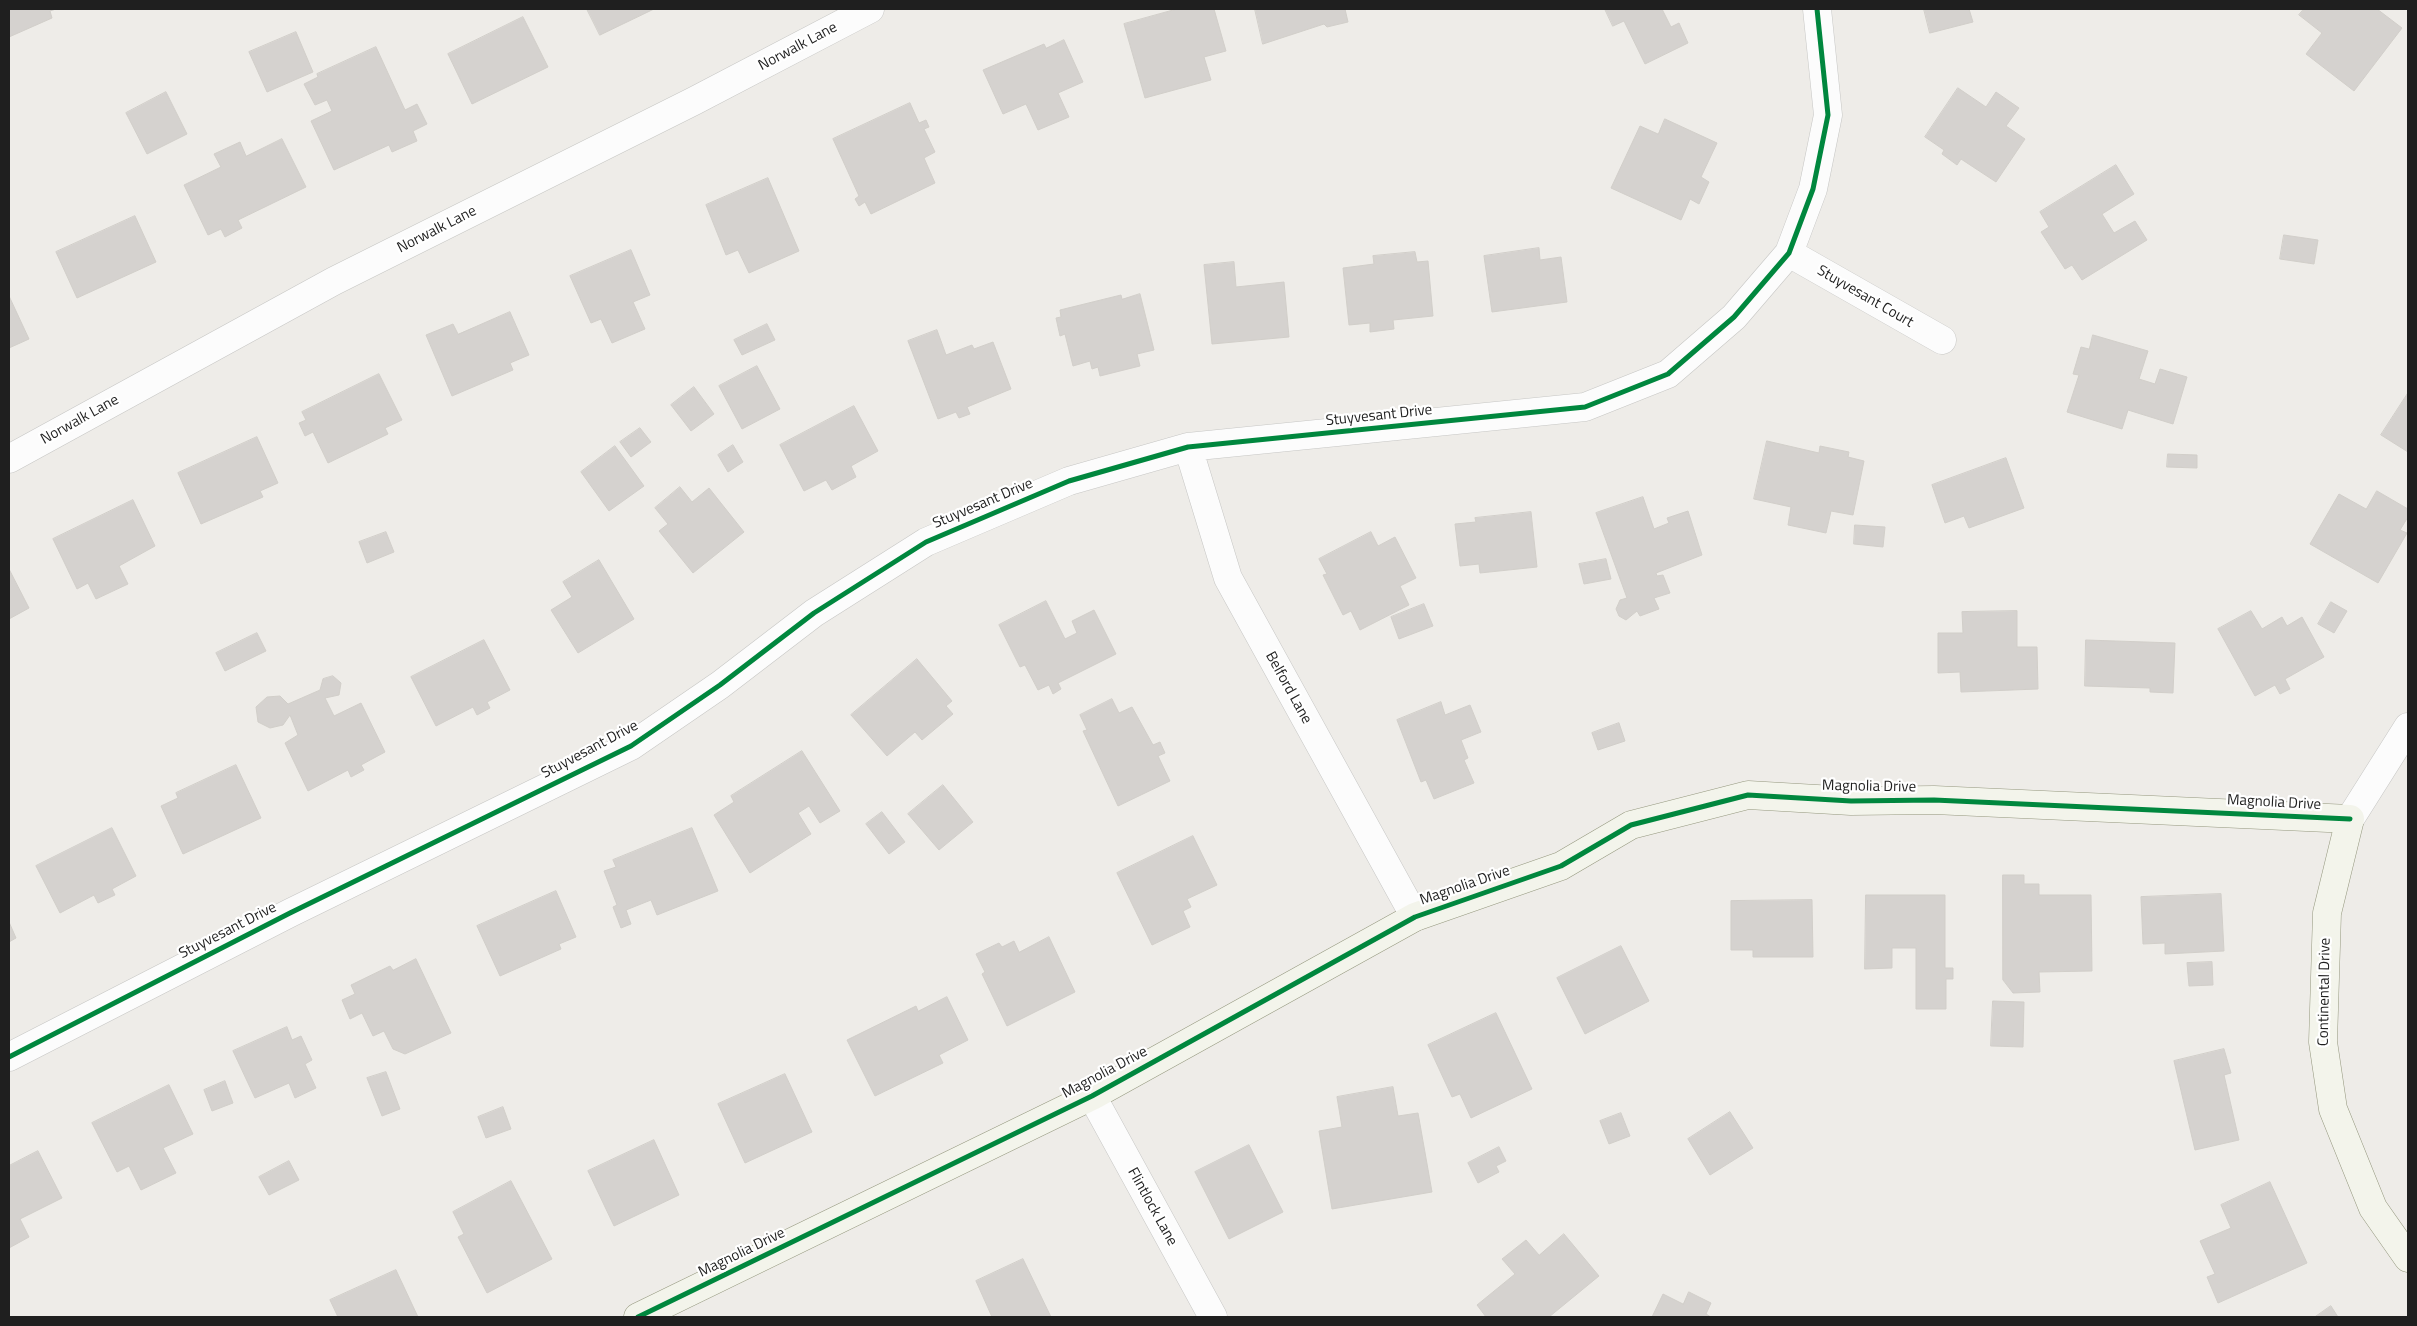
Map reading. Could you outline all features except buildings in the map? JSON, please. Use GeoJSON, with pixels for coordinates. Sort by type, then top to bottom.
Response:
{"type":"FeatureCollection","features":[{"type":"Feature","properties":{"kind":"street","name":"Norwalk Lane"},"geometry":{"type":"LineString","coordinates":[[9,459],[334,282],[694,101],[870,9]]}},
{"type":"Feature","properties":{"kind":"street","name":"Stuyvesant Drive"},"geometry":{"type":"LineString","coordinates":[[9,1056],[290,913],[631,746],[720,685],[814,613],[926,542],[1069,481],[1188,447],[1585,408],[1668,374],[1734,317],[1789,253],[1813,189],[1828,114],[1818,9]]}},
{"type":"Feature","properties":{"kind":"street","name":"Stuyvesant Court"},"geometry":{"type":"LineString","coordinates":[[1789,253],[1942,340]]}},
{"type":"Feature","properties":{"kind":"street","name":"Belford Lane"},"geometry":{"type":"LineString","coordinates":[[1188,447],[1228,578],[1415,917]]}},
{"type":"Feature","properties":{"kind":"street","name":"Continental Drive"},"geometry":{"type":"LineString","coordinates":[[2408,727],[2350,819],[2327,913],[2322,1042],[2333,1109],[2373,1208],[2408,1258]]}},
{"type":"Feature","properties":{"kind":"street","name":"Magnolia Drive"},"geometry":{"type":"LineString","coordinates":[[638,1317],[1092,1096],[1415,917],[1561,866],[1631,825],[1748,795],[1851,801],[1944,800],[2350,819]]}},
{"type":"Feature","properties":{"kind":"street","name":"Flintlock Lane"},"geometry":{"type":"LineString","coordinates":[[1092,1096],[1213,1317]]}},
{"type":"Feature","properties":{"kind":"cycle path"},"geometry":{"type":"LineString","coordinates":[[9,1057],[290,913],[631,746],[720,685],[814,613],[926,542],[1069,481],[1188,447],[1585,407],[1668,374],[1734,317],[1789,253],[1813,189],[1828,115],[1817,9]]}},
{"type":"Feature","properties":{"kind":"cycle path"},"geometry":{"type":"LineString","coordinates":[[638,1317],[1092,1096],[1415,917],[1561,866],[1631,825],[1748,795],[1851,801],[1934,800],[2350,819]]}}]}
